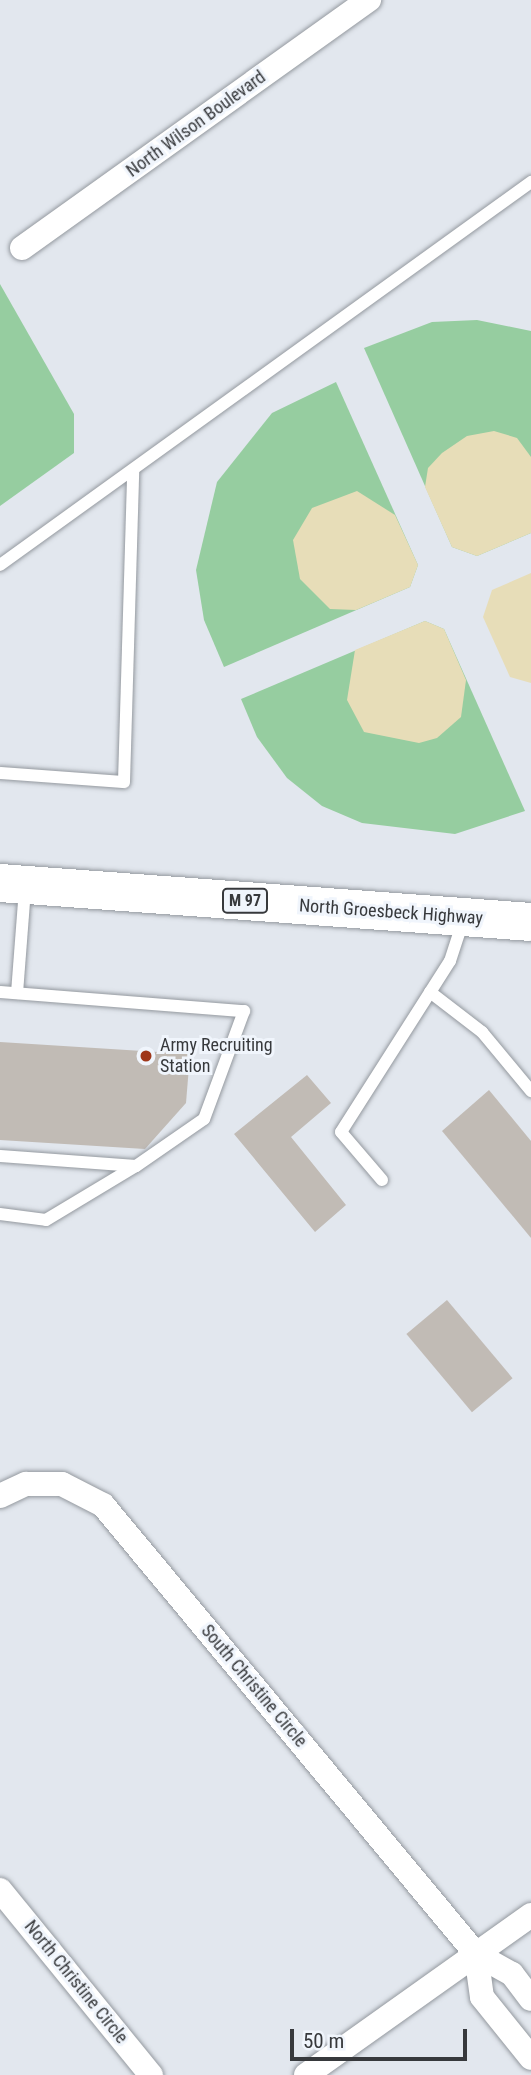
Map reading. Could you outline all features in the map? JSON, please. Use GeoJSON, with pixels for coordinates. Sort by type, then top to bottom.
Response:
{"type":"FeatureCollection","features":[{"type":"Feature","properties":{"kind":"main road","name":"North Groesbeck Highway"},"geometry":{"type":"LineString","coordinates":[[12,884],[531,922]]}},
{"type":"Feature","properties":{"kind":"street","name":"North Wilson Boulevard"},"geometry":{"type":"LineString","coordinates":[[22,248],[369,0]]}},
{"type":"Feature","properties":{"kind":"street","name":"South Christine Circle"},"geometry":{"type":"LineString","coordinates":[[0,1496],[26,1484],[62,1483],[103,1505],[476,1954]]}},
{"type":"Feature","properties":{"kind":"street","name":"North Christine Circle"},"geometry":{"type":"LineString","coordinates":[[0,1890],[151,2075]]}},
{"type":"Feature","properties":{"kind":"street"},"geometry":{"type":"LineString","coordinates":[[306,2075],[531,1915]]}},
{"type":"Feature","properties":{"kind":"street"},"geometry":{"type":"LineString","coordinates":[[476,1954],[512,1974],[531,1999]]}},
{"type":"Feature","properties":{"kind":"street"},"geometry":{"type":"LineString","coordinates":[[476,1954],[482,1997],[531,2058]]}},
{"type":"Feature","properties":{"kind":"lane"},"geometry":{"type":"LineString","coordinates":[[0,565],[531,182]]}},
{"type":"Feature","properties":{"kind":"lane"},"geometry":{"type":"LineString","coordinates":[[0,773],[124,782],[133,471]]}},
{"type":"Feature","properties":{"kind":"lane"},"geometry":{"type":"LineString","coordinates":[[12,884],[17,993]]}},
{"type":"Feature","properties":{"kind":"lane"},"geometry":{"type":"LineString","coordinates":[[382,1180],[341,1132],[430,992],[464,917]]}},
{"type":"Feature","properties":{"kind":"lane"},"geometry":{"type":"LineString","coordinates":[[0,992],[244,1011],[204,1119],[136,1166],[46,1220],[0,1214]]}},
{"type":"Feature","properties":{"kind":"lane"},"geometry":{"type":"LineString","coordinates":[[430,992],[482,1032],[531,1091]]}},
{"type":"Feature","properties":{"kind":"lane"},"geometry":{"type":"LineString","coordinates":[[0,1156],[136,1166]]}},
{"type":"Feature","properties":{"kind":"green space"},"geometry":{"type":"Polygon","coordinates":[[[0,284],[74,414],[74,453],[0,506],[0,284]]]}},
{"type":"Feature","properties":{"kind":"green space"},"geometry":{"type":"Polygon","coordinates":[[[477,320],[531,331],[531,533],[477,556],[452,547],[364,348],[432,322],[477,320]]]}},
{"type":"Feature","properties":{"kind":"green space"},"geometry":{"type":"Polygon","coordinates":[[[336,382],[418,565],[410,587],[224,667],[204,620],[196,570],[217,482],[272,413],[336,382]]]}},
{"type":"Feature","properties":{"kind":"green space"},"geometry":{"type":"Polygon","coordinates":[[[425,621],[444,629],[525,811],[455,834],[362,823],[322,806],[287,778],[257,737],[241,699],[425,621]]]}},
{"type":"Feature","properties":{"kind":"sand"},"geometry":{"type":"Polygon","coordinates":[[[494,431],[517,438],[531,457],[531,533],[477,556],[452,547],[425,487],[428,468],[442,453],[467,436],[494,431]]]}},
{"type":"Feature","properties":{"kind":"sand"},"geometry":{"type":"Polygon","coordinates":[[[357,491],[395,515],[418,565],[410,587],[356,610],[330,609],[300,579],[293,540],[312,508],[357,491]]]}},
{"type":"Feature","properties":{"kind":"sand"},"geometry":{"type":"Polygon","coordinates":[[[531,573],[531,683],[510,677],[483,617],[492,590],[531,573]]]}},
{"type":"Feature","properties":{"kind":"sand"},"geometry":{"type":"Polygon","coordinates":[[[425,621],[444,629],[466,680],[461,717],[437,738],[419,743],[364,732],[347,700],[355,650],[425,621]]]}},
{"type":"Feature","properties":{"kind":"building"},"geometry":{"type":"Polygon","coordinates":[[[0,1042],[190,1054],[186,1103],[145,1149],[0,1140],[0,1042]]]}},
{"type":"Feature","properties":{"kind":"building"},"geometry":{"type":"Polygon","coordinates":[[[307,1075],[331,1103],[291,1137],[346,1205],[315,1232],[234,1134],[307,1075]]]}},
{"type":"Feature","properties":{"kind":"building"},"geometry":{"type":"Polygon","coordinates":[[[489,1090],[531,1141],[531,1238],[442,1131],[489,1090]]]}},
{"type":"Feature","properties":{"kind":"building"},"geometry":{"type":"Polygon","coordinates":[[[447,1300],[513,1378],[472,1412],[406,1334],[447,1300]]]}},
{"type":"Feature","properties":{"kind":"place","name":"Army Recruiting Station"},"geometry":{"type":"Point","coordinates":[146,1056]}}]}
